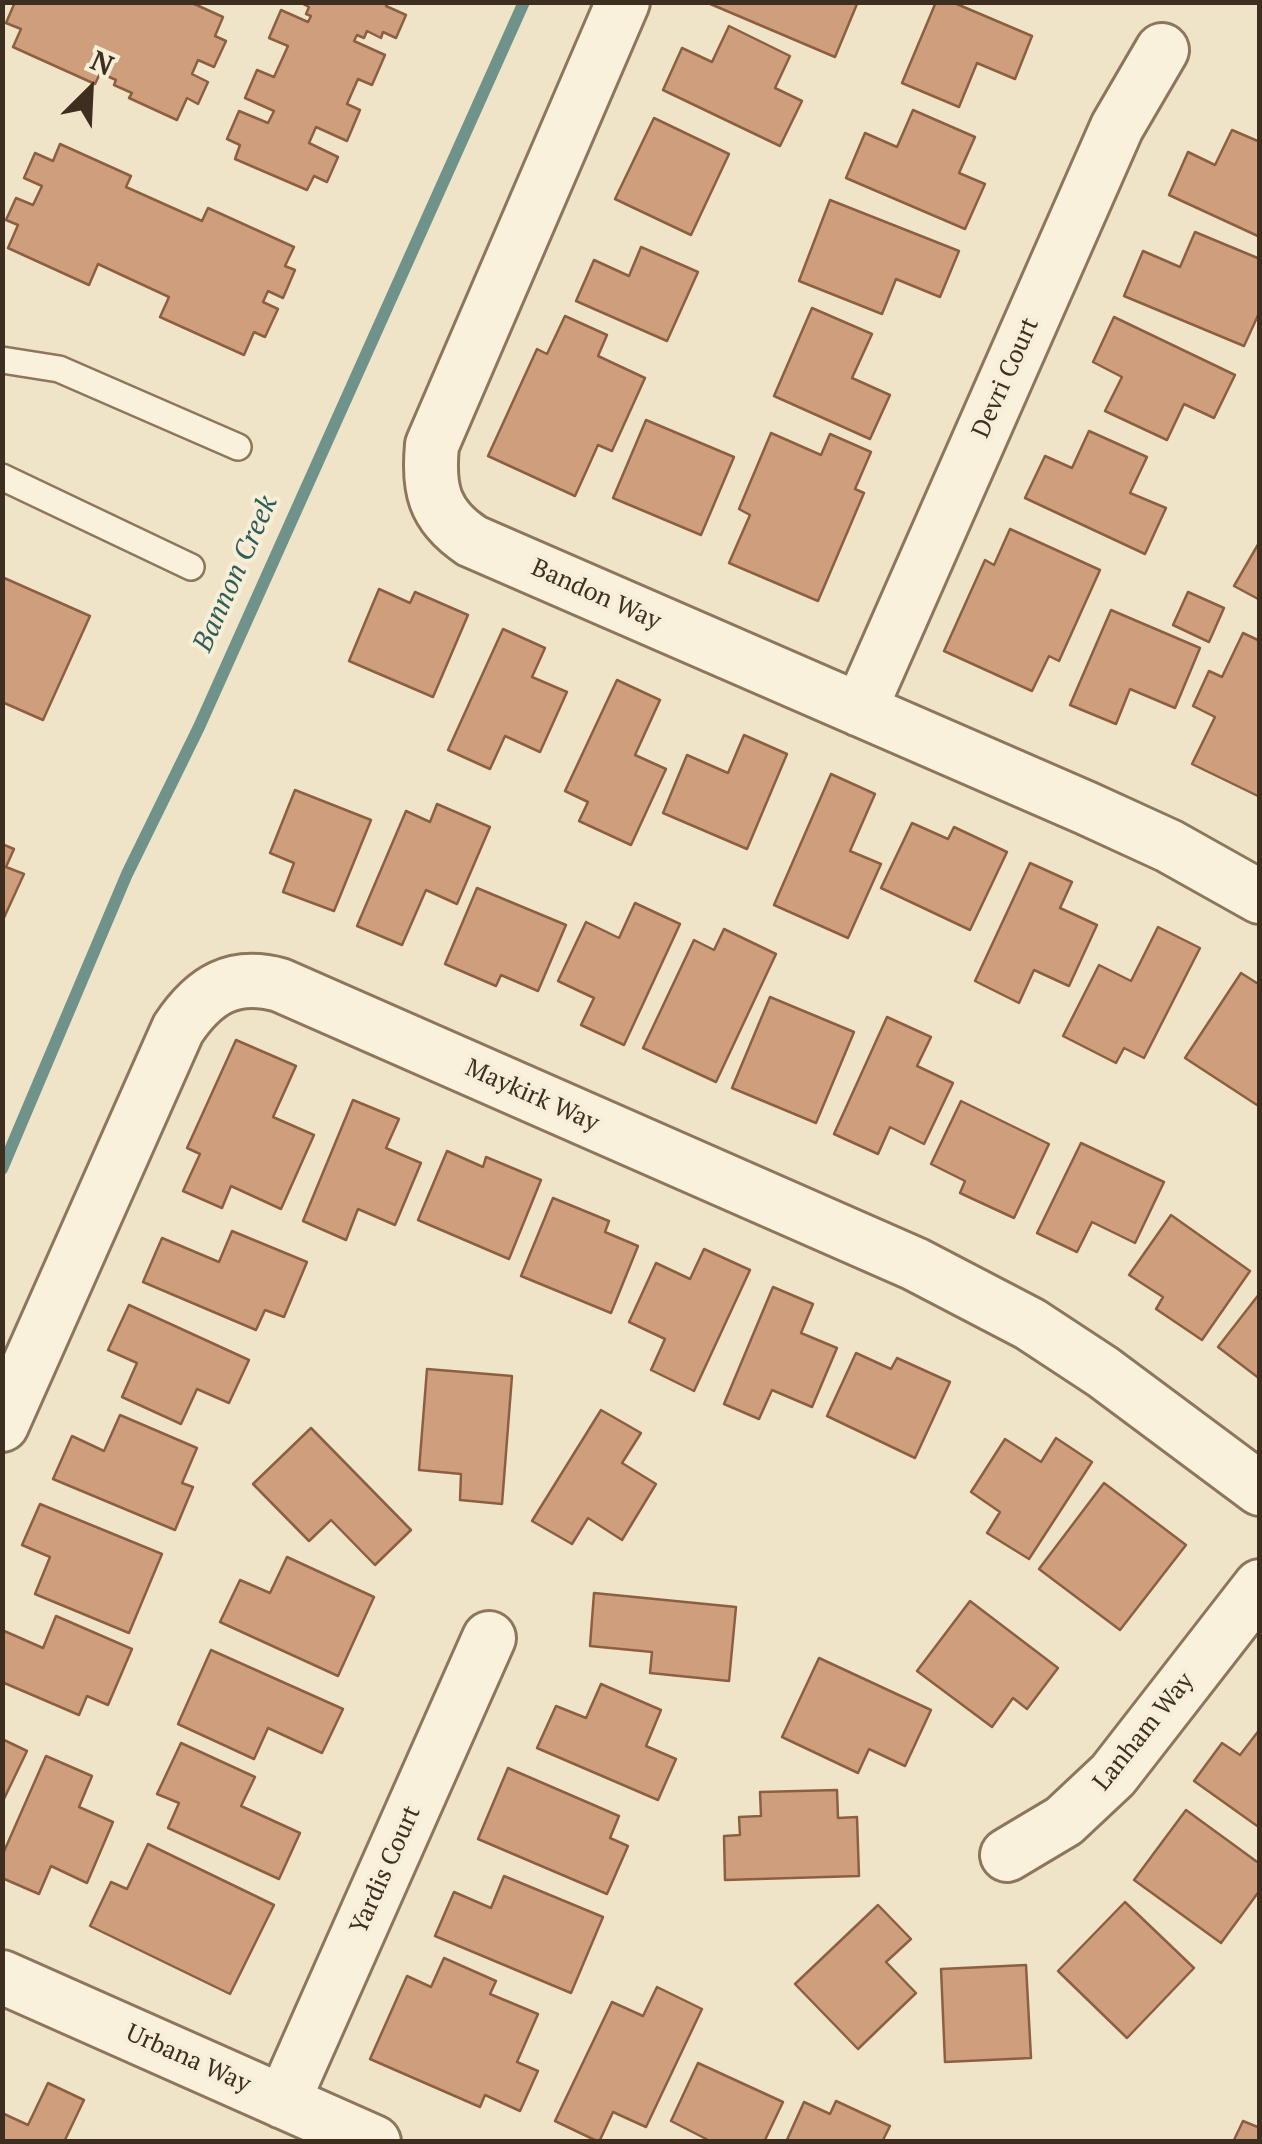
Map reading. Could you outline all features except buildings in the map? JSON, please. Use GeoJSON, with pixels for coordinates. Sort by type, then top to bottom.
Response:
{"type":"FeatureCollection","features":[{"type":"Feature","properties":{"kind":"street","name":"Bandon Way"},"geometry":{"type":"LineString","coordinates":[[624,2],[432,445],[429,480],[439,508],[472,541],[1134,830],[1260,896]]}},
{"type":"Feature","properties":{"kind":"street","name":"Devri Court"},"geometry":{"type":"LineString","coordinates":[[860,710],[1117,127],[1162,50]]}},
{"type":"Feature","properties":{"kind":"street","name":"Maykirk Way"},"geometry":{"type":"LineString","coordinates":[[2,1425],[178,1029],[194,1005],[219,988],[262,980],[915,1264],[1030,1324],[1103,1372],[1260,1489]]}},
{"type":"Feature","properties":{"kind":"street","name":"Lanham Way"},"geometry":{"type":"LineString","coordinates":[[1007,1855],[1050,1830],[1090,1799],[1260,1586]]}},
{"type":"Feature","properties":{"kind":"street","name":"Yardis Court"},"geometry":{"type":"LineString","coordinates":[[283,2102],[489,1638]]}},
{"type":"Feature","properties":{"kind":"street","name":"Urbana Way"},"geometry":{"type":"LineString","coordinates":[[2,1977],[374,2142]]}},
{"type":"Feature","properties":{"kind":"lane"},"geometry":{"type":"LineString","coordinates":[[2,360],[59,370],[238,447]]}},
{"type":"Feature","properties":{"kind":"lane"},"geometry":{"type":"LineString","coordinates":[[2,477],[191,567]]}},
{"type":"Feature","properties":{"kind":"waterway","name":"Bannon Creek"},"geometry":{"type":"LineString","coordinates":[[2,1169],[127,874],[199,727],[524,2]]}}]}
